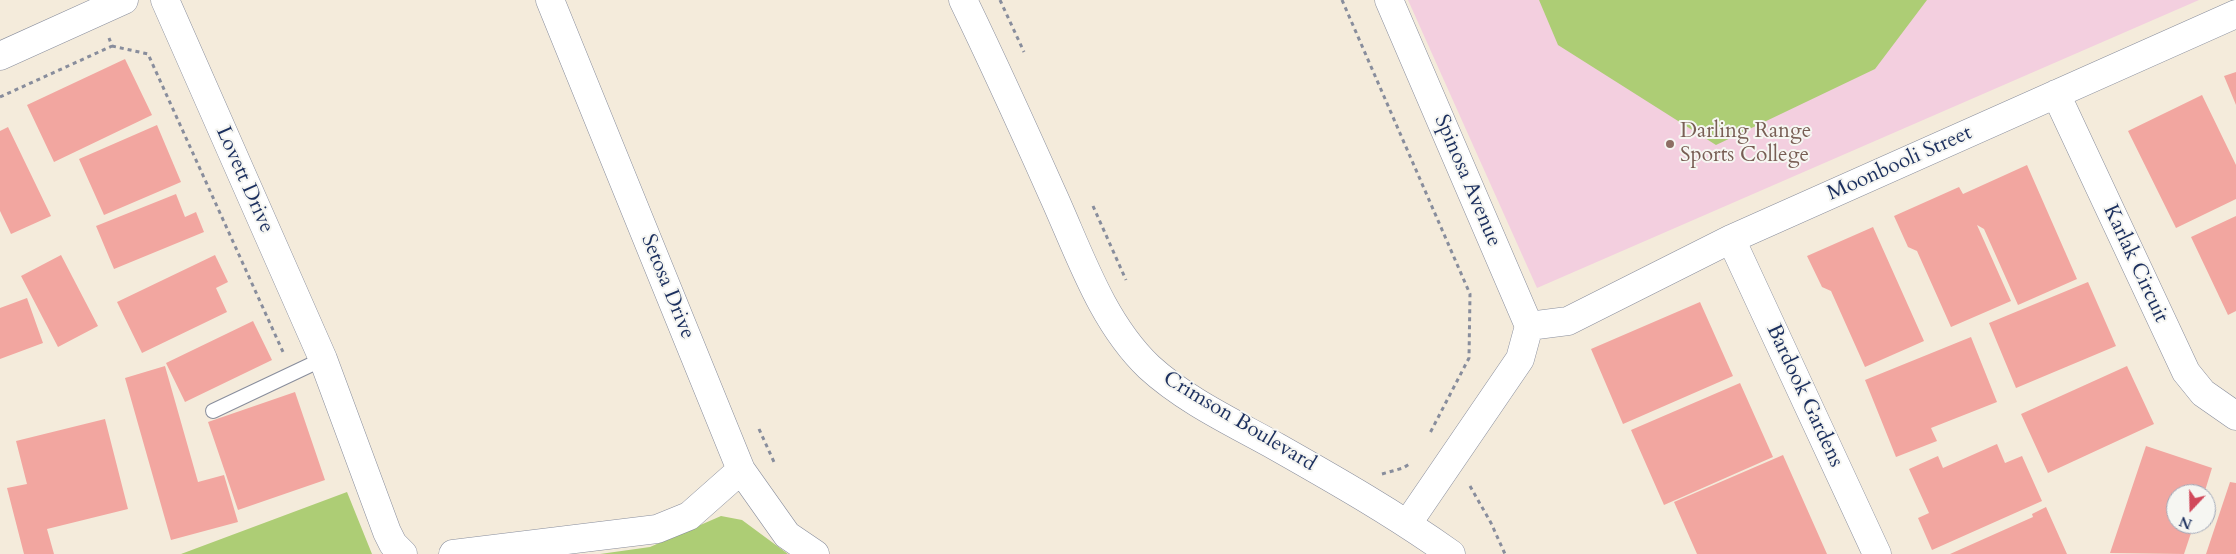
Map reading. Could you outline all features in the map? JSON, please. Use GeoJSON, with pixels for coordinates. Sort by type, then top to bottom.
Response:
{"type":"FeatureCollection","features":[{"type":"Feature","properties":{"kind":"street"},"geometry":{"type":"LineString","coordinates":[[0,56],[124,0]]}},
{"type":"Feature","properties":{"kind":"street","name":"Lovett Drive"},"geometry":{"type":"LineString","coordinates":[[165,0],[323,359],[387,532],[393,544],[403,554]]}},
{"type":"Feature","properties":{"kind":"street","name":"Setosa Drive"},"geometry":{"type":"LineString","coordinates":[[550,0],[741,470],[788,534],[815,554]]}},
{"type":"Feature","properties":{"kind":"street","name":"Crimson Boulevard"},"geometry":{"type":"LineString","coordinates":[[963,0],[1002,80],[1095,288],[1119,333],[1150,367],[1183,392],[1217,414],[1408,523],[1451,554]]}},
{"type":"Feature","properties":{"kind":"street","name":"Spinosa Avenue"},"geometry":{"type":"LineString","coordinates":[[1389,0],[1529,326]]}},
{"type":"Feature","properties":{"kind":"street","name":"Moonbooli Street"},"geometry":{"type":"LineString","coordinates":[[1529,326],[1568,321],[1731,239],[2236,14]]}},
{"type":"Feature","properties":{"kind":"street","name":"Karlak Circuit"},"geometry":{"type":"LineString","coordinates":[[2056,94],[2186,372],[2203,394],[2236,416]]}},
{"type":"Feature","properties":{"kind":"street","name":"Bardook Gardens"},"geometry":{"type":"LineString","coordinates":[[1731,239],[1877,554]]}},
{"type":"Feature","properties":{"kind":"street"},"geometry":{"type":"LineString","coordinates":[[1408,523],[1520,359],[1529,326]]}},
{"type":"Feature","properties":{"kind":"street"},"geometry":{"type":"LineString","coordinates":[[453,554],[657,529],[689,516],[741,470]]}},
{"type":"Feature","properties":{"kind":"lane"},"geometry":{"type":"LineString","coordinates":[[213,411],[323,359]]}},
{"type":"Feature","properties":{"kind":"path"},"geometry":{"type":"LineString","coordinates":[[1000,0],[1025,54]]}},
{"type":"Feature","properties":{"kind":"path"},"geometry":{"type":"LineString","coordinates":[[1342,0],[1470,294],[1469,358],[1430,434]]}},
{"type":"Feature","properties":{"kind":"path"},"geometry":{"type":"LineString","coordinates":[[112,46],[148,54],[293,373]]}},
{"type":"Feature","properties":{"kind":"path"},"geometry":{"type":"LineString","coordinates":[[1090,198],[1130,288]]}},
{"type":"Feature","properties":{"kind":"path"},"geometry":{"type":"LineString","coordinates":[[1380,474],[1403,468],[1417,460],[1446,466],[1467,480],[1491,523],[1505,554]]}},
{"type":"Feature","properties":{"kind":"shaded area","name":"Darling Range Sports College"},"geometry":{"type":"Polygon","coordinates":[[[1408,0],[2199,0],[1537,288],[1408,0]]]}},
{"type":"Feature","properties":{"kind":"green space"},"geometry":{"type":"Polygon","coordinates":[[[1539,0],[1927,0],[1875,69],[1716,145],[1558,45],[1539,0]]]}},
{"type":"Feature","properties":{"kind":"green space"},"geometry":{"type":"Polygon","coordinates":[[[347,492],[372,554],[181,554],[347,492]]]}},
{"type":"Feature","properties":{"kind":"green space"},"geometry":{"type":"Polygon","coordinates":[[[721,516],[742,520],[788,554],[600,554],[650,547],[721,516]]]}},
{"type":"Feature","properties":{"kind":"building"},"geometry":{"type":"Polygon","coordinates":[[[125,59],[152,115],[54,162],[27,105],[125,59]]]}},
{"type":"Feature","properties":{"kind":"building"},"geometry":{"type":"Polygon","coordinates":[[[2236,72],[2236,105],[2224,76],[2236,72]]]}},
{"type":"Feature","properties":{"kind":"building"},"geometry":{"type":"Polygon","coordinates":[[[2202,95],[2236,165],[2236,199],[2176,228],[2128,131],[2202,95]]]}},
{"type":"Feature","properties":{"kind":"building"},"geometry":{"type":"Polygon","coordinates":[[[157,125],[181,182],[104,215],[79,159],[157,125]]]}},
{"type":"Feature","properties":{"kind":"building"},"geometry":{"type":"Polygon","coordinates":[[[8,127],[51,216],[11,234],[0,211],[0,131],[8,127]]]}},
{"type":"Feature","properties":{"kind":"building"},"geometry":{"type":"Polygon","coordinates":[[[2027,165],[2077,279],[2018,305],[1984,229],[1977,225],[2011,301],[1951,327],[1917,251],[1908,247],[1894,216],[1959,187],[1963,194],[2027,165]]]}},
{"type":"Feature","properties":{"kind":"building"},"geometry":{"type":"Polygon","coordinates":[[[176,194],[185,217],[196,212],[204,232],[114,269],[96,226],[176,194]]]}},
{"type":"Feature","properties":{"kind":"building"},"geometry":{"type":"Polygon","coordinates":[[[2236,216],[2236,311],[2228,315],[2191,237],[2236,216]]]}},
{"type":"Feature","properties":{"kind":"building"},"geometry":{"type":"Polygon","coordinates":[[[1873,227],[1924,341],[1865,367],[1831,291],[1822,287],[1807,256],[1873,227]]]}},
{"type":"Feature","properties":{"kind":"building"},"geometry":{"type":"Polygon","coordinates":[[[61,255],[98,326],[58,347],[21,276],[61,255]]]}},
{"type":"Feature","properties":{"kind":"building"},"geometry":{"type":"Polygon","coordinates":[[[215,255],[228,282],[216,288],[227,312],[142,353],[117,302],[215,255]]]}},
{"type":"Feature","properties":{"kind":"building"},"geometry":{"type":"Polygon","coordinates":[[[2088,282],[2116,346],[2016,388],[1989,323],[2088,282]]]}},
{"type":"Feature","properties":{"kind":"building"},"geometry":{"type":"Polygon","coordinates":[[[27,298],[43,343],[0,359],[0,308],[27,298]]]}},
{"type":"Feature","properties":{"kind":"building"},"geometry":{"type":"Polygon","coordinates":[[[1700,302],[1733,376],[1623,424],[1591,349],[1700,302]]]}},
{"type":"Feature","properties":{"kind":"building"},"geometry":{"type":"Polygon","coordinates":[[[253,321],[272,360],[185,402],[166,363],[253,321]]]}},
{"type":"Feature","properties":{"kind":"building"},"geometry":{"type":"Polygon","coordinates":[[[1971,337],[1997,402],[1931,428],[1937,441],[1896,457],[1865,380],[1971,337]]]}},
{"type":"Feature","properties":{"kind":"building"},"geometry":{"type":"Polygon","coordinates":[[[165,366],[198,482],[224,475],[238,522],[171,540],[125,378],[165,366]]]}},
{"type":"Feature","properties":{"kind":"building"},"geometry":{"type":"Polygon","coordinates":[[[2127,366],[2154,424],[2048,473],[2021,414],[2127,366]]]}},
{"type":"Feature","properties":{"kind":"building"},"geometry":{"type":"Polygon","coordinates":[[[1740,383],[1773,457],[1664,505],[1631,430],[1740,383]]]}},
{"type":"Feature","properties":{"kind":"building"},"geometry":{"type":"Polygon","coordinates":[[[295,392],[325,480],[238,510],[208,422],[295,392]]]}},
{"type":"Feature","properties":{"kind":"building"},"geometry":{"type":"Polygon","coordinates":[[[105,419],[128,509],[47,529],[54,554],[24,554],[7,488],[27,484],[16,441],[105,419]]]}},
{"type":"Feature","properties":{"kind":"building"},"geometry":{"type":"Polygon","coordinates":[[[1997,444],[2005,463],[2022,456],[2042,501],[1932,550],[1918,518],[1929,513],[1909,469],[1938,456],[1943,468],[1997,444]]]}},
{"type":"Feature","properties":{"kind":"building"},"geometry":{"type":"Polygon","coordinates":[[[2146,446],[2212,468],[2207,484],[2166,484],[2166,534],[2191,534],[2184,554],[2110,553],[2146,446]]]}},
{"type":"Feature","properties":{"kind":"building"},"geometry":{"type":"Polygon","coordinates":[[[1783,455],[1827,554],[1697,554],[1674,502],[1783,455]]]}},
{"type":"Feature","properties":{"kind":"building"},"geometry":{"type":"Polygon","coordinates":[[[2230,482],[2236,483],[2236,554],[2206,554],[2213,534],[2216,534],[2216,524],[2230,482]]]}},
{"type":"Feature","properties":{"kind":"building"},"geometry":{"type":"Polygon","coordinates":[[[2046,507],[2067,554],[1950,554],[2033,517],[2032,514],[2046,507]]]}},
{"type":"Feature","properties":{"kind":"place","name":"Darling Range Sports College"},"geometry":{"type":"Point","coordinates":[1670,144]}}]}
